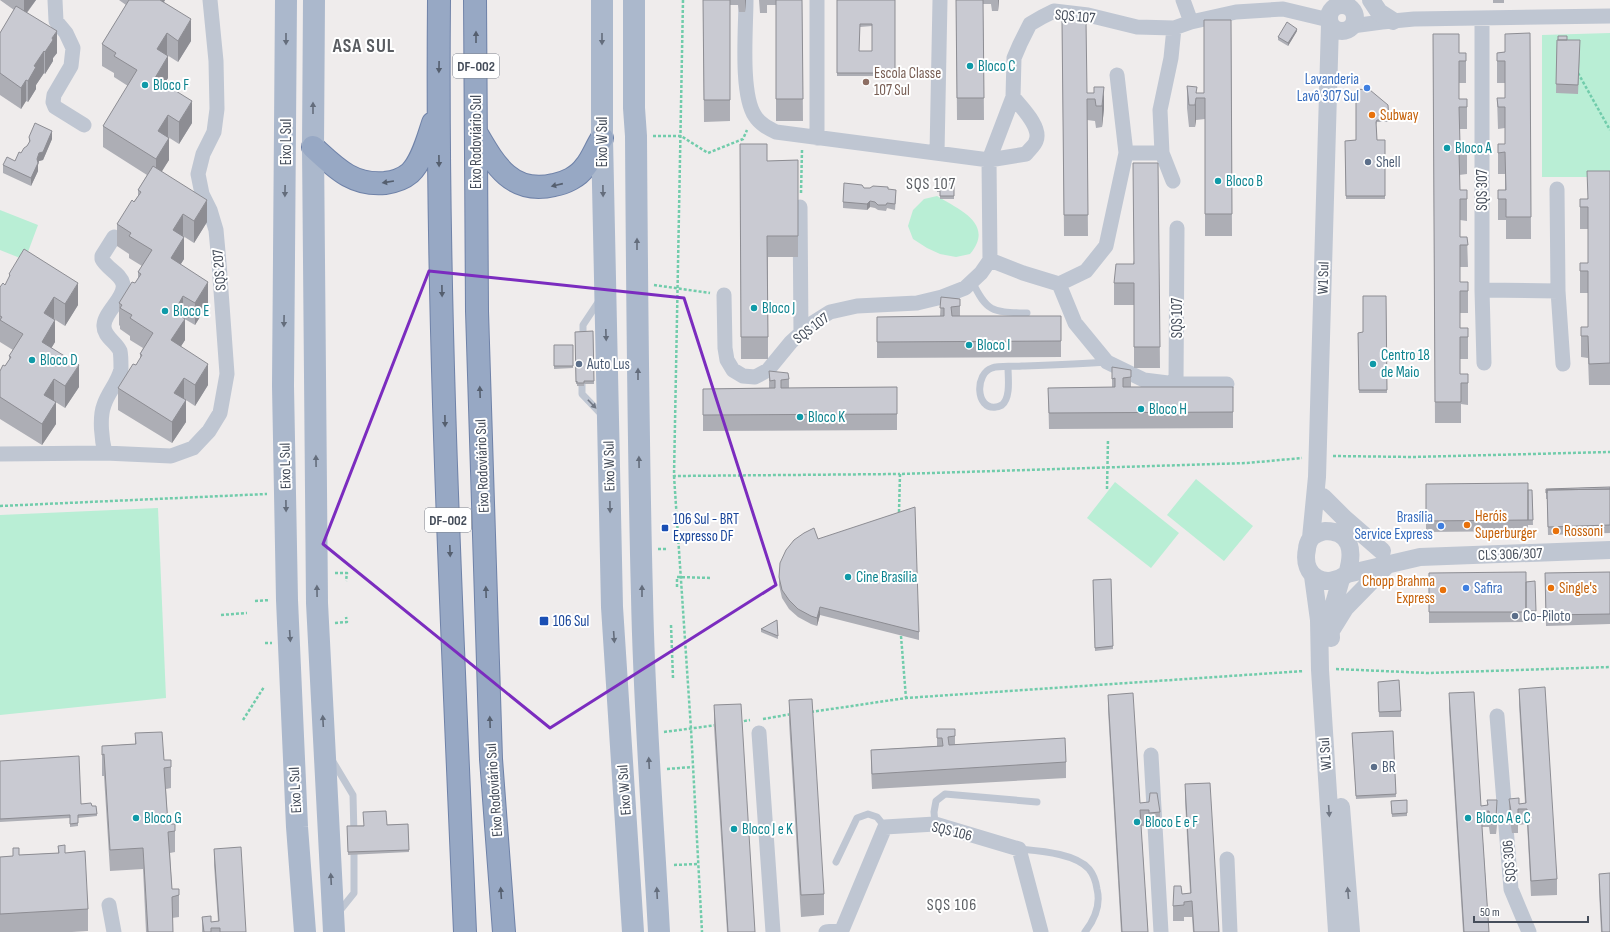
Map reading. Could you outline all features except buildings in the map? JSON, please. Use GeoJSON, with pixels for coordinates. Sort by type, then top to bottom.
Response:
{"type":"FeatureCollection","features":[{"type":"Feature","properties":{"kind":"highway","name":"DF-002"},"geometry":{"type":"LineString","coordinates":[[439,0],[438,108],[446,469],[465,932]]}},
{"type":"Feature","properties":{"kind":"highway","name":"Eixo Rodoviário Sul"},"geometry":{"type":"LineString","coordinates":[[475,0],[477,311],[491,751],[504,932]]}},
{"type":"Feature","properties":{"kind":"highway"},"geometry":{"type":"LineString","coordinates":[[313,147],[337,169],[356,180],[373,184],[393,182],[410,173],[422,156],[438,108]]}},
{"type":"Feature","properties":{"kind":"highway"},"geometry":{"type":"LineString","coordinates":[[476,132],[492,160],[505,175],[525,186],[544,188],[565,183],[585,168],[602,138]]}},
{"type":"Feature","properties":{"kind":"main road","name":"Eixo L Sul"},"geometry":{"type":"LineString","coordinates":[[286,0],[283,386],[287,600],[297,827],[305,932]]}},
{"type":"Feature","properties":{"kind":"main road","name":"Eixo L Sul"},"geometry":{"type":"LineString","coordinates":[[314,0],[313,147],[318,603],[333,926]]}},
{"type":"Feature","properties":{"kind":"main road","name":"Eixo W Sul"},"geometry":{"type":"LineString","coordinates":[[602,0],[604,292],[612,607],[633,932]]}},
{"type":"Feature","properties":{"kind":"main road","name":"Eixo W Sul"},"geometry":{"type":"LineString","coordinates":[[634,0],[634,108],[636,136],[642,598],[659,932]]}},
{"type":"Feature","properties":{"kind":"street"},"geometry":{"type":"LineString","coordinates":[[55,0],[56,21],[66,33],[73,48],[71,66],[54,95],[53,102],[55,107],[84,125]]}},
{"type":"Feature","properties":{"kind":"street","name":"SQS 207"},"geometry":{"type":"LineString","coordinates":[[0,454],[105,454],[171,456],[193,448],[209,431],[220,413],[227,374],[216,230],[210,210],[202,194],[198,174],[203,154],[214,132],[217,109],[216,61],[210,0]]}},
{"type":"Feature","properties":{"kind":"street"},"geometry":{"type":"LineString","coordinates":[[746,0],[744,62],[747,95],[754,115],[764,126],[776,132],[989,160],[1026,154],[1036,141],[1037,129],[1013,97]]}},
{"type":"Feature","properties":{"kind":"street"},"geometry":{"type":"LineString","coordinates":[[817,0],[817,138]]}},
{"type":"Feature","properties":{"kind":"street"},"geometry":{"type":"LineString","coordinates":[[937,153],[940,0]]}},
{"type":"Feature","properties":{"kind":"street"},"geometry":{"type":"LineString","coordinates":[[1184,0],[1191,22]]}},
{"type":"Feature","properties":{"kind":"street"},"geometry":{"type":"LineString","coordinates":[[1370,0],[1387,21]]}},
{"type":"Feature","properties":{"kind":"street"},"geometry":{"type":"LineString","coordinates":[[1340,5],[1350,7],[1353,17],[1340,31],[1333,27],[1333,13],[1340,5]]}},
{"type":"Feature","properties":{"kind":"street","name":"SQS 107"},"geometry":{"type":"LineString","coordinates":[[724,295],[725,348],[727,360],[732,370],[743,376],[756,377],[768,370],[791,342],[811,324],[830,312],[857,306],[916,303],[942,298],[965,288],[981,273],[990,260],[989,160],[1013,97],[1014,58],[1030,24],[1054,11],[1088,15],[1136,27],[1174,28],[1191,22],[1236,12],[1283,8],[1333,13]]}},
{"type":"Feature","properties":{"kind":"street","name":"W1 Sul"},"geometry":{"type":"LineString","coordinates":[[1311,538],[1318,456],[1329,80],[1333,13]]}},
{"type":"Feature","properties":{"kind":"street"},"geometry":{"type":"LineString","coordinates":[[1353,17],[1387,21],[1610,16]]}},
{"type":"Feature","properties":{"kind":"street","name":"W1 Sul"},"geometry":{"type":"LineString","coordinates":[[1329,80],[1353,17]]}},
{"type":"Feature","properties":{"kind":"street","name":"SQS 307"},"geometry":{"type":"LineString","coordinates":[[1482,18],[1482,290],[1484,363]]}},
{"type":"Feature","properties":{"kind":"street"},"geometry":{"type":"LineString","coordinates":[[1173,181],[1162,153],[1160,110],[1172,58],[1174,28]]}},
{"type":"Feature","properties":{"kind":"street"},"geometry":{"type":"LineString","coordinates":[[990,260],[1023,273],[1060,284],[1086,271],[1106,246],[1126,153],[1117,76]]}},
{"type":"Feature","properties":{"kind":"street"},"geometry":{"type":"LineString","coordinates":[[1126,153],[1162,153]]}},
{"type":"Feature","properties":{"kind":"street"},"geometry":{"type":"LineString","coordinates":[[1557,189],[1558,291],[1563,364]]}},
{"type":"Feature","properties":{"kind":"street"},"geometry":{"type":"LineString","coordinates":[[800,207],[802,333]]}},
{"type":"Feature","properties":{"kind":"street","name":"SQS 107"},"geometry":{"type":"LineString","coordinates":[[1176,384],[1177,228]]}},
{"type":"Feature","properties":{"kind":"street"},"geometry":{"type":"LineString","coordinates":[[105,454],[102,427],[103,405],[117,381],[121,368],[120,351],[105,332],[104,325],[106,318],[122,293],[124,286],[122,280],[102,259],[102,256],[114,237]]}},
{"type":"Feature","properties":{"kind":"street"},"geometry":{"type":"LineString","coordinates":[[1060,284],[1075,323],[1107,362],[1144,380],[1176,384],[1227,384]]}},
{"type":"Feature","properties":{"kind":"street"},"geometry":{"type":"LineString","coordinates":[[1482,290],[1558,291]]}},
{"type":"Feature","properties":{"kind":"street","name":"W1 Sul"},"geometry":{"type":"LineString","coordinates":[[1317,477],[1323,497],[1344,536]]}},
{"type":"Feature","properties":{"kind":"street"},"geometry":{"type":"LineString","coordinates":[[1323,497],[1385,557],[1345,608],[1332,630]]}},
{"type":"Feature","properties":{"kind":"street"},"geometry":{"type":"LineString","coordinates":[[1325,531],[1333,531],[1344,536],[1351,560],[1344,576],[1334,581],[1326,582],[1318,580],[1311,575],[1306,561],[1308,546],[1311,538],[1318,533],[1325,531]]}},
{"type":"Feature","properties":{"kind":"street","name":"CLS 306/307"},"geometry":{"type":"LineString","coordinates":[[1344,536],[1385,557],[1410,558],[1610,550]]}},
{"type":"Feature","properties":{"kind":"street","name":"CLS 306/307"},"geometry":{"type":"LineString","coordinates":[[1344,576],[1385,557]]}},
{"type":"Feature","properties":{"kind":"street","name":"W1 Sul"},"geometry":{"type":"LineString","coordinates":[[1313,576],[1325,670],[1351,932]]}},
{"type":"Feature","properties":{"kind":"street","name":"W1 Sul"},"geometry":{"type":"LineString","coordinates":[[1337,932],[1325,670],[1332,630],[1330,618],[1344,576]]}},
{"type":"Feature","properties":{"kind":"street","name":"SQS 306"},"geometry":{"type":"LineString","coordinates":[[1497,716],[1511,889],[1529,932]]}},
{"type":"Feature","properties":{"kind":"street"},"geometry":{"type":"LineString","coordinates":[[757,724],[772,932]]}},
{"type":"Feature","properties":{"kind":"street"},"geometry":{"type":"LineString","coordinates":[[1151,755],[1161,932]]}},
{"type":"Feature","properties":{"kind":"street","name":"SQS 106"},"geometry":{"type":"LineString","coordinates":[[884,827],[935,824],[1019,849]]}},
{"type":"Feature","properties":{"kind":"street"},"geometry":{"type":"LineString","coordinates":[[826,932],[843,931],[884,827]]}},
{"type":"Feature","properties":{"kind":"street"},"geometry":{"type":"LineString","coordinates":[[1019,849],[1041,932]]}},
{"type":"Feature","properties":{"kind":"street"},"geometry":{"type":"LineString","coordinates":[[1227,858],[1230,932]]}},
{"type":"Feature","properties":{"kind":"street"},"geometry":{"type":"LineString","coordinates":[[109,905],[114,932]]}},
{"type":"Feature","properties":{"kind":"lane"},"geometry":{"type":"LineString","coordinates":[[972,281],[982,301],[988,307],[1001,312],[1027,313]]}},
{"type":"Feature","properties":{"kind":"lane"},"geometry":{"type":"LineString","coordinates":[[582,348],[583,325],[604,292]]}},
{"type":"Feature","properties":{"kind":"lane"},"geometry":{"type":"LineString","coordinates":[[1008,367],[1008,396],[1003,404],[998,407],[990,407],[984,404],[979,394],[980,382],[985,373],[991,368],[1008,367],[1107,362]]}},
{"type":"Feature","properties":{"kind":"lane"},"geometry":{"type":"LineString","coordinates":[[582,371],[582,394],[608,421]]}},
{"type":"Feature","properties":{"kind":"lane"},"geometry":{"type":"LineString","coordinates":[[935,824],[934,812],[936,801],[945,794],[1037,802]]}},
{"type":"Feature","properties":{"kind":"lane"},"geometry":{"type":"LineString","coordinates":[[836,862],[857,818],[868,814],[877,817],[884,827]]}},
{"type":"Feature","properties":{"kind":"lane"},"geometry":{"type":"LineString","coordinates":[[1019,849],[1046,851],[1063,855],[1088,869],[1095,880],[1099,895],[1098,909],[1093,922],[1085,932]]}},
{"type":"Feature","properties":{"kind":"path"},"geometry":{"type":"LineString","coordinates":[[1576,70],[1610,130]]}},
{"type":"Feature","properties":{"kind":"path"},"geometry":{"type":"LineString","coordinates":[[636,136],[681,136],[708,153],[743,138],[754,115]]}},
{"type":"Feature","properties":{"kind":"path"},"geometry":{"type":"LineString","coordinates":[[800,207],[802,136]]}},
{"type":"Feature","properties":{"kind":"path"},"geometry":{"type":"LineString","coordinates":[[637,284],[724,295]]}},
{"type":"Feature","properties":{"kind":"path"},"geometry":{"type":"LineString","coordinates":[[1107,489],[1108,439]]}},
{"type":"Feature","properties":{"kind":"path"},"geometry":{"type":"LineString","coordinates":[[899,512],[900,474],[1247,463],[1318,456],[1413,457],[1610,452]]}},
{"type":"Feature","properties":{"kind":"path"},"geometry":{"type":"LineString","coordinates":[[674,476],[691,729],[697,864],[702,932]]}},
{"type":"Feature","properties":{"kind":"path"},"geometry":{"type":"LineString","coordinates":[[0,506],[285,494]]}},
{"type":"Feature","properties":{"kind":"path"},"geometry":{"type":"LineString","coordinates":[[676,587],[677,577],[712,578]]}},
{"type":"Feature","properties":{"kind":"path"},"geometry":{"type":"LineString","coordinates":[[221,615],[247,613]]}},
{"type":"Feature","properties":{"kind":"path"},"geometry":{"type":"LineString","coordinates":[[671,625],[673,678]]}},
{"type":"Feature","properties":{"kind":"path"},"geometry":{"type":"LineString","coordinates":[[901,636],[906,698]]}},
{"type":"Feature","properties":{"kind":"path"},"geometry":{"type":"LineString","coordinates":[[806,712],[906,698],[1325,670],[1428,673],[1610,667]]}},
{"type":"Feature","properties":{"kind":"path"},"geometry":{"type":"LineString","coordinates":[[243,720],[264,687]]}},
{"type":"Feature","properties":{"kind":"path"},"geometry":{"type":"LineString","coordinates":[[737,722],[757,724],[798,714]]}},
{"type":"Feature","properties":{"kind":"path"},"geometry":{"type":"LineString","coordinates":[[648,735],[722,724]]}},
{"type":"Feature","properties":{"kind":"path"},"geometry":{"type":"LineString","coordinates":[[650,771],[693,767]]}},
{"type":"Feature","properties":{"kind":"path"},"geometry":{"type":"LineString","coordinates":[[655,866],[697,864]]}},
{"type":"Feature","properties":{"kind":"highlighted area"},"geometry":{"type":"Polygon","coordinates":[[[429,271],[684,298],[776,585],[550,728],[323,544],[429,271]]]}},
{"type":"Feature","properties":{"kind":"green space"},"geometry":{"type":"Polygon","coordinates":[[[1610,33],[1610,177],[1542,177],[1542,35],[1610,33]]]}},
{"type":"Feature","properties":{"kind":"green space"},"geometry":{"type":"Polygon","coordinates":[[[937,196],[972,219],[977,226],[979,234],[977,243],[970,254],[956,257],[940,254],[913,239],[908,226],[913,210],[924,199],[937,196]]]}},
{"type":"Feature","properties":{"kind":"green space"},"geometry":{"type":"Polygon","coordinates":[[[0,210],[38,225],[25,260],[0,250],[0,210]]]}},
{"type":"Feature","properties":{"kind":"green space"},"geometry":{"type":"Polygon","coordinates":[[[1196,479],[1253,526],[1224,561],[1167,515],[1196,479]]]}},
{"type":"Feature","properties":{"kind":"green space"},"geometry":{"type":"Polygon","coordinates":[[[1115,482],[1179,533],[1151,568],[1087,518],[1115,482]]]}},
{"type":"Feature","properties":{"kind":"green space"},"geometry":{"type":"Polygon","coordinates":[[[158,508],[166,698],[0,715],[0,515],[158,508]]]}},
{"type":"Feature","properties":{"kind":"place","name":"Bloco C"},"geometry":{"type":"Point","coordinates":[970,66]}},
{"type":"Feature","properties":{"kind":"place","name":"Escola Classe 107 Sul"},"geometry":{"type":"Point","coordinates":[866,82]}},
{"type":"Feature","properties":{"kind":"place","name":"Bloco F"},"geometry":{"type":"Point","coordinates":[145,85]}},
{"type":"Feature","properties":{"kind":"place","name":"Lavanderia Lavô 307 Sul"},"geometry":{"type":"Point","coordinates":[1367,88]}},
{"type":"Feature","properties":{"kind":"place","name":"Subway"},"geometry":{"type":"Point","coordinates":[1372,115]}},
{"type":"Feature","properties":{"kind":"place","name":"Bloco A"},"geometry":{"type":"Point","coordinates":[1447,148]}},
{"type":"Feature","properties":{"kind":"place","name":"Shell"},"geometry":{"type":"Point","coordinates":[1368,162]}},
{"type":"Feature","properties":{"kind":"place","name":"Bloco B"},"geometry":{"type":"Point","coordinates":[1218,181]}},
{"type":"Feature","properties":{"kind":"place","name":"Bloco J"},"geometry":{"type":"Point","coordinates":[754,308]}},
{"type":"Feature","properties":{"kind":"place","name":"Bloco E"},"geometry":{"type":"Point","coordinates":[165,311]}},
{"type":"Feature","properties":{"kind":"place","name":"Bloco I"},"geometry":{"type":"Point","coordinates":[969,345]}},
{"type":"Feature","properties":{"kind":"place","name":"Bloco D"},"geometry":{"type":"Point","coordinates":[32,360]}},
{"type":"Feature","properties":{"kind":"place","name":"Auto Lus"},"geometry":{"type":"Point","coordinates":[579,364]}},
{"type":"Feature","properties":{"kind":"place","name":"Centro 18 de Maio"},"geometry":{"type":"Point","coordinates":[1373,364]}},
{"type":"Feature","properties":{"kind":"place","name":"Bloco H"},"geometry":{"type":"Point","coordinates":[1141,409]}},
{"type":"Feature","properties":{"kind":"place","name":"Bloco K"},"geometry":{"type":"Point","coordinates":[800,417]}},
{"type":"Feature","properties":{"kind":"place","name":"Heróis Superburger"},"geometry":{"type":"Point","coordinates":[1467,525]}},
{"type":"Feature","properties":{"kind":"place","name":"Brasília Service Express"},"geometry":{"type":"Point","coordinates":[1441,526]}},
{"type":"Feature","properties":{"kind":"place","name":"106 Sul - BRT Expresso DF"},"geometry":{"type":"Point","coordinates":[665,528]}},
{"type":"Feature","properties":{"kind":"place","name":"Rossoni"},"geometry":{"type":"Point","coordinates":[1556,531]}},
{"type":"Feature","properties":{"kind":"place","name":"Cine Brasília"},"geometry":{"type":"Point","coordinates":[848,577]}},
{"type":"Feature","properties":{"kind":"place","name":"Safira"},"geometry":{"type":"Point","coordinates":[1466,588]}},
{"type":"Feature","properties":{"kind":"place","name":"Single's"},"geometry":{"type":"Point","coordinates":[1551,588]}},
{"type":"Feature","properties":{"kind":"place","name":"Chopp Brahma Express"},"geometry":{"type":"Point","coordinates":[1443,590]}},
{"type":"Feature","properties":{"kind":"place","name":"Co-Piloto"},"geometry":{"type":"Point","coordinates":[1515,616]}},
{"type":"Feature","properties":{"kind":"place","name":"106 Sul"},"geometry":{"type":"Point","coordinates":[544,621]}},
{"type":"Feature","properties":{"kind":"place","name":"BR"},"geometry":{"type":"Point","coordinates":[1374,767]}},
{"type":"Feature","properties":{"kind":"place","name":"Bloco G"},"geometry":{"type":"Point","coordinates":[136,818]}},
{"type":"Feature","properties":{"kind":"place","name":"Bloco A e C"},"geometry":{"type":"Point","coordinates":[1468,818]}},
{"type":"Feature","properties":{"kind":"place","name":"Bloco E e F"},"geometry":{"type":"Point","coordinates":[1137,822]}},
{"type":"Feature","properties":{"kind":"place","name":"Bloco J e K"},"geometry":{"type":"Point","coordinates":[734,829]}},
{"type":"Feature","properties":{"kind":"district","name":"ASA SUL"},"geometry":{"type":"Point","coordinates":[364,45]}},
{"type":"Feature","properties":{"kind":"district","name":"SQS 107"},"geometry":{"type":"Point","coordinates":[931,183]}},
{"type":"Feature","properties":{"kind":"district","name":"SQS 106"},"geometry":{"type":"Point","coordinates":[952,904]}}]}
